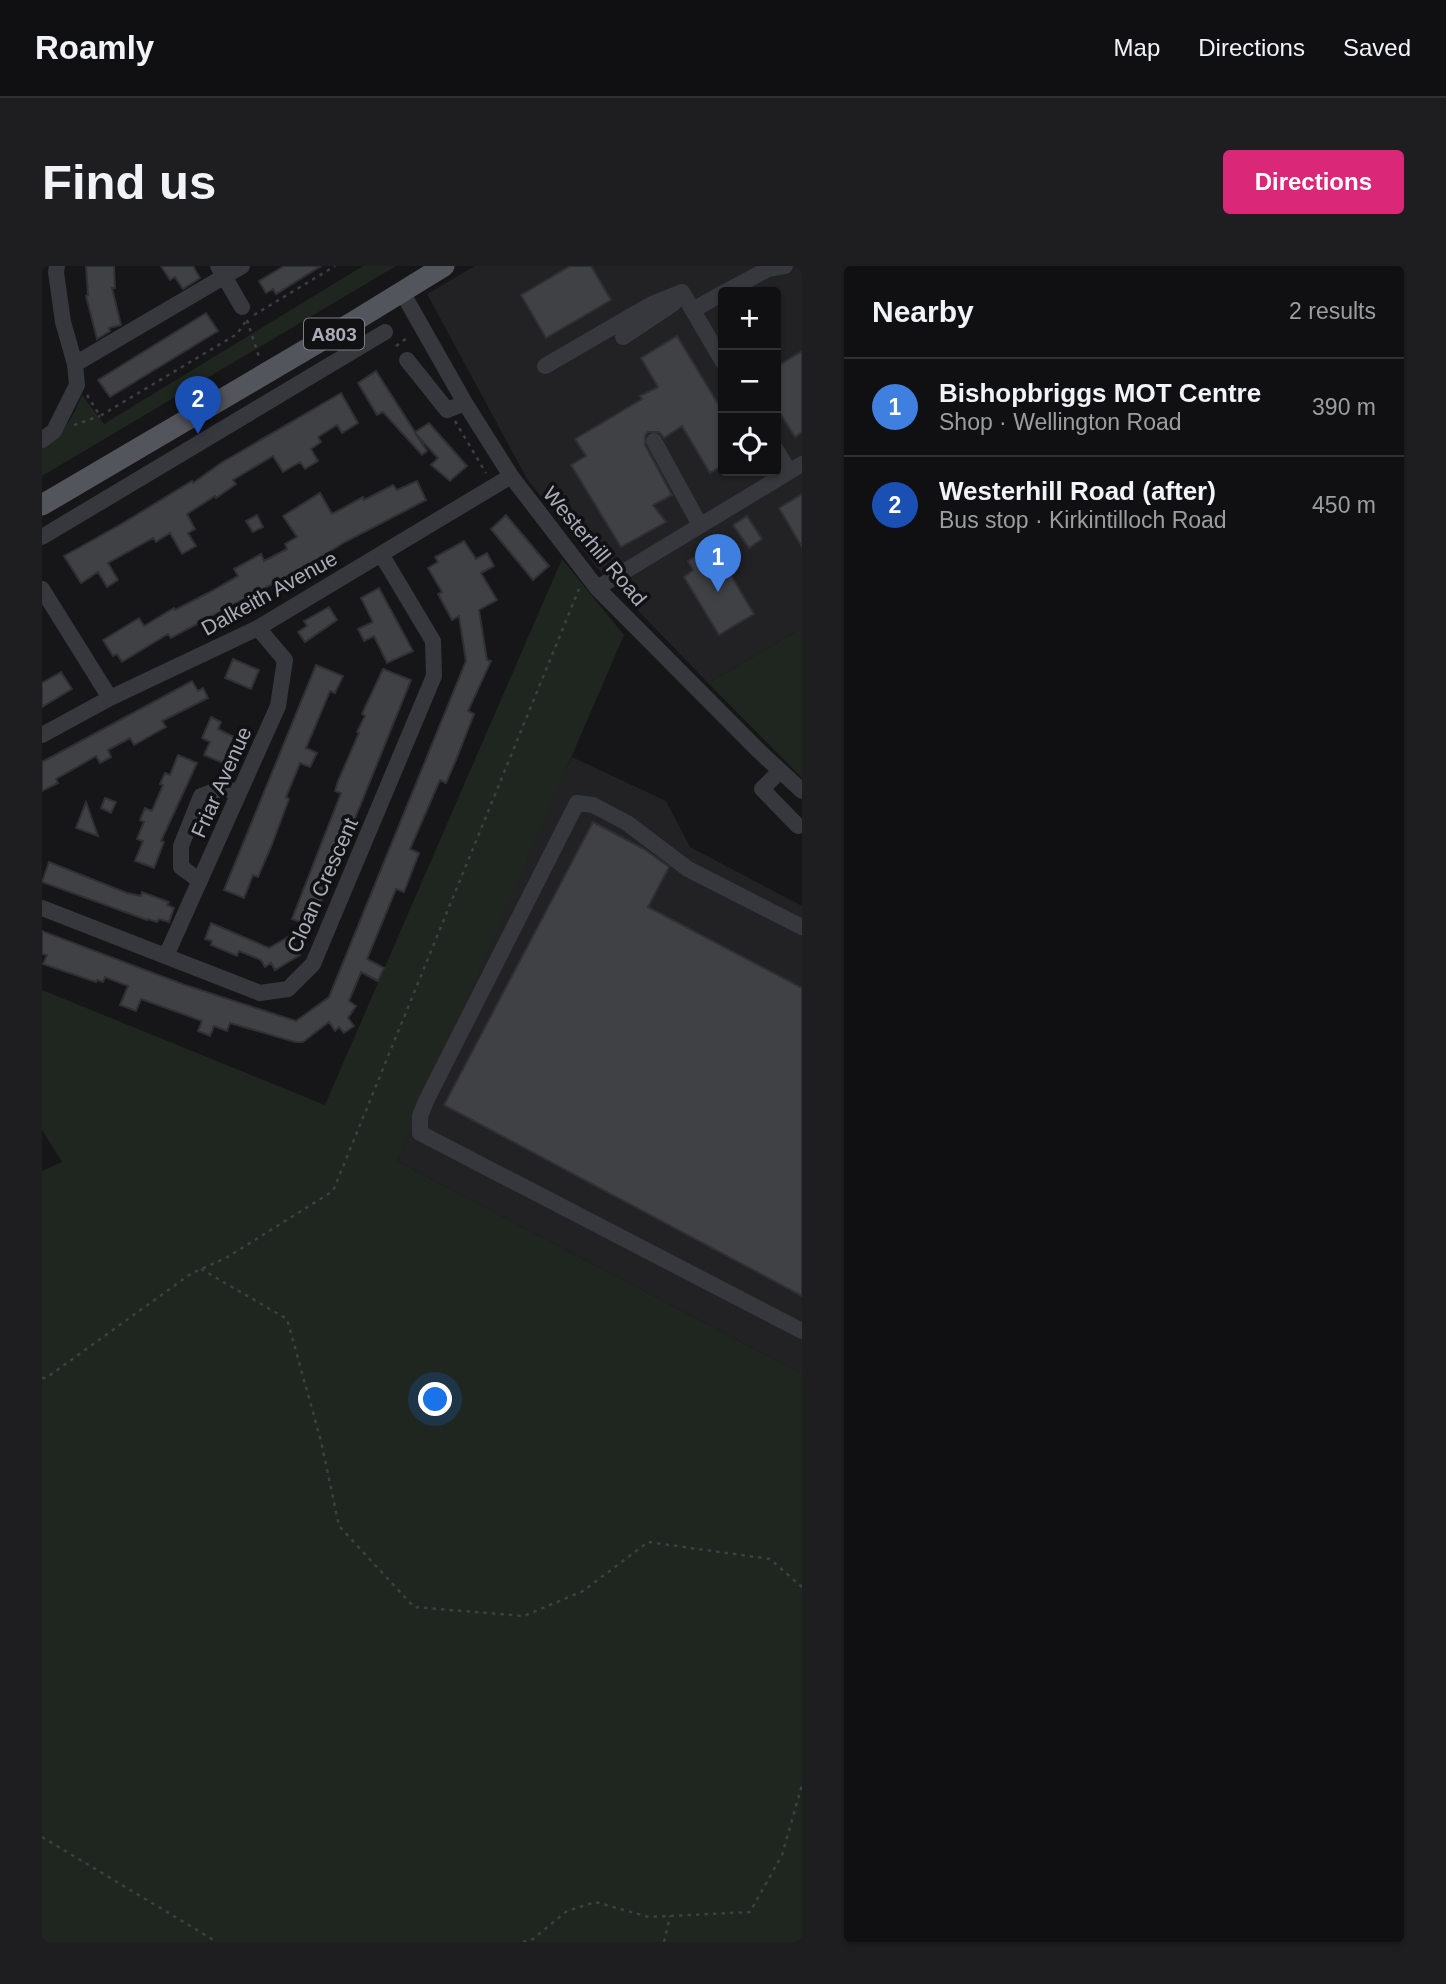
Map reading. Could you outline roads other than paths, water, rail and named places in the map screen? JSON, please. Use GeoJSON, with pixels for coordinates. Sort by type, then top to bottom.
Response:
{"type":"FeatureCollection","features":[{"type":"Feature","properties":{"kind":"main road","name":"A803"},"geometry":{"type":"LineString","coordinates":[[42,505],[444,266]]}},
{"type":"Feature","properties":{"kind":"street"},"geometry":{"type":"LineString","coordinates":[[48,435],[77,385],[63,322],[57,266]]}},
{"type":"Feature","properties":{"kind":"street"},"geometry":{"type":"LineString","coordinates":[[76,371],[221,272],[242,266]]}},
{"type":"Feature","properties":{"kind":"street"},"geometry":{"type":"LineString","coordinates":[[735,287],[768,269],[785,266]]}},
{"type":"Feature","properties":{"kind":"street"},"geometry":{"type":"LineString","coordinates":[[221,272],[244,313]]}},
{"type":"Feature","properties":{"kind":"street","name":"Westerhill Road"},"geometry":{"type":"LineString","coordinates":[[402,292],[465,403],[511,476],[597,588],[802,791]]}},
{"type":"Feature","properties":{"kind":"street"},"geometry":{"type":"LineString","coordinates":[[545,366],[652,304],[718,294]]}},
{"type":"Feature","properties":{"kind":"street"},"geometry":{"type":"LineString","coordinates":[[623,337],[686,299]]}},
{"type":"Feature","properties":{"kind":"street"},"geometry":{"type":"LineString","coordinates":[[686,299],[718,353]]}},
{"type":"Feature","properties":{"kind":"street"},"geometry":{"type":"LineString","coordinates":[[42,537],[386,332]]}},
{"type":"Feature","properties":{"kind":"street"},"geometry":{"type":"LineString","coordinates":[[407,359],[447,410],[465,403]]}},
{"type":"Feature","properties":{"kind":"street"},"geometry":{"type":"LineString","coordinates":[[654,441],[701,525]]}},
{"type":"Feature","properties":{"kind":"street"},"geometry":{"type":"LineString","coordinates":[[597,588],[795,467],[781,454]]}},
{"type":"Feature","properties":{"kind":"street","name":"Dalkeith Avenue"},"geometry":{"type":"LineString","coordinates":[[42,735],[110,698],[258,628],[511,476]]}},
{"type":"Feature","properties":{"kind":"street","name":"Cloan Crescent"},"geometry":{"type":"LineString","coordinates":[[42,908],[260,993],[288,989],[313,964],[434,676],[433,641],[381,554]]}},
{"type":"Feature","properties":{"kind":"street"},"geometry":{"type":"LineString","coordinates":[[42,589],[110,698]]}},
{"type":"Feature","properties":{"kind":"street","name":"Friar Avenue"},"geometry":{"type":"LineString","coordinates":[[166,956],[278,706],[285,660],[258,628]]}},
{"type":"Feature","properties":{"kind":"street"},"geometry":{"type":"LineString","coordinates":[[779,771],[762,789],[798,826]]}},
{"type":"Feature","properties":{"kind":"street"},"geometry":{"type":"LineString","coordinates":[[200,881],[181,867],[181,846],[201,796],[220,789],[238,791]]}},
{"type":"Feature","properties":{"kind":"street"},"geometry":{"type":"LineString","coordinates":[[802,926],[688,869],[627,823],[593,805],[577,803],[420,1116],[420,1133],[802,1331]]}},
{"type":"Feature","properties":{"kind":"place","name":"Westerhill Road (after)"},"geometry":{"type":"Point","coordinates":[198,434]}},
{"type":"Feature","properties":{"kind":"place","name":"Bishopbriggs MOT Centre"},"geometry":{"type":"Point","coordinates":[718,592]}}]}
